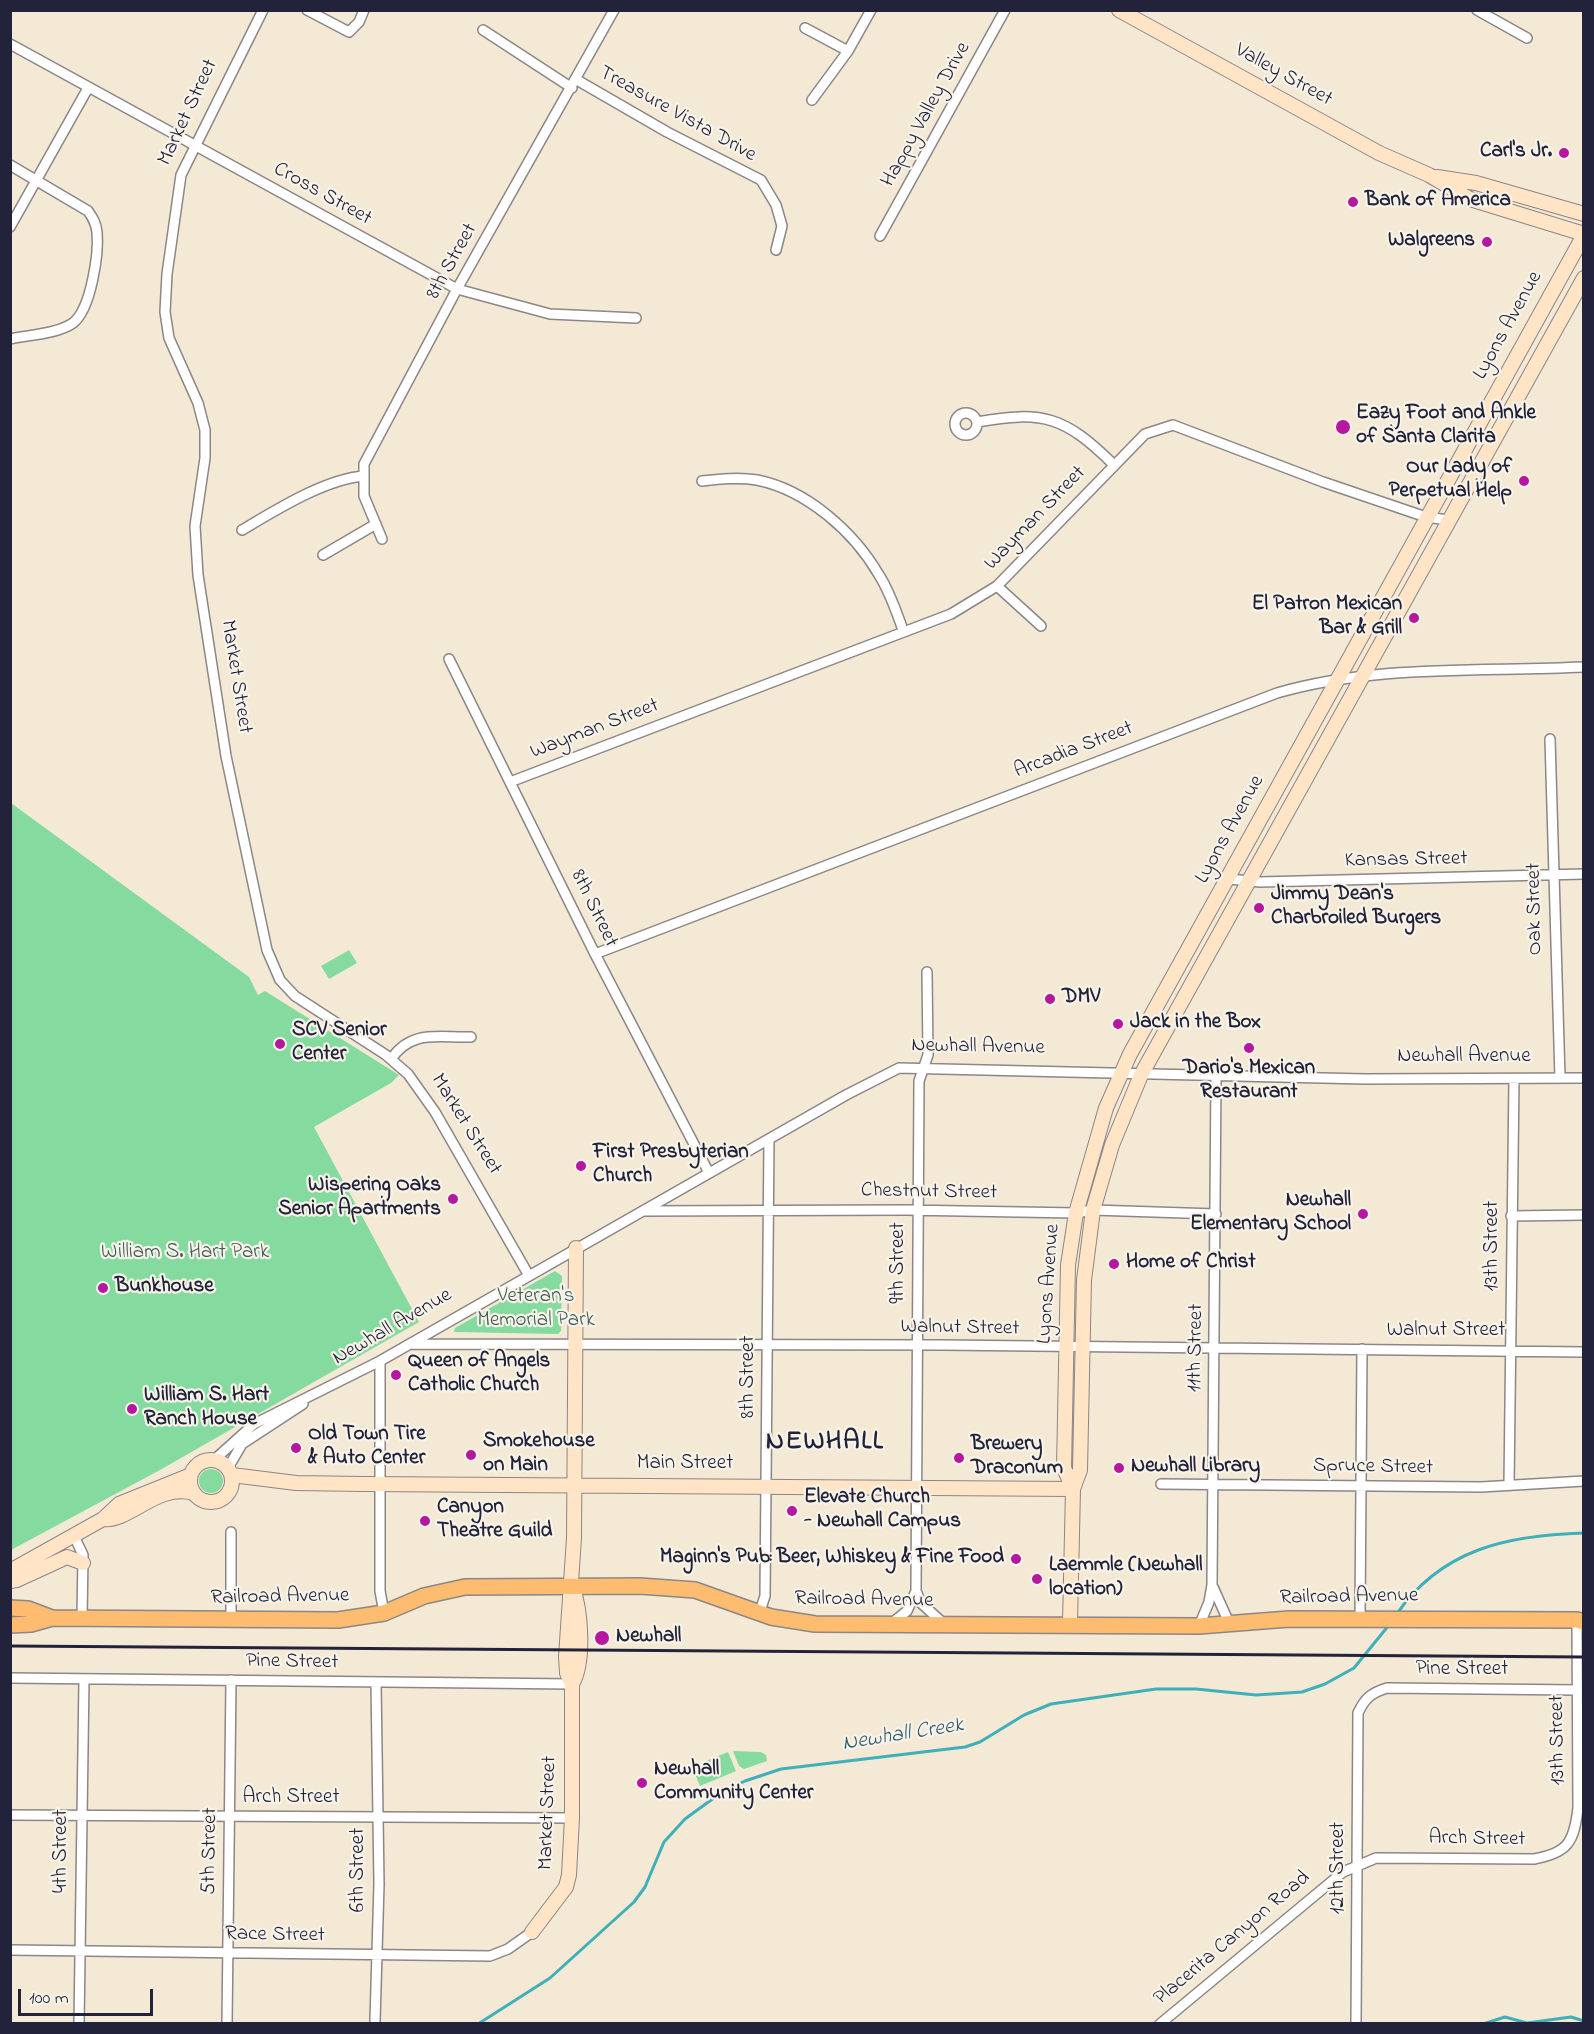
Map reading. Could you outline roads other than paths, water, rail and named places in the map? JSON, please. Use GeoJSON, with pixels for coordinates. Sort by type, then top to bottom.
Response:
{"type":"FeatureCollection","features":[{"type":"Feature","properties":{"kind":"main road","name":"Valley Street"},"geometry":{"type":"LineString","coordinates":[[1119,10],[1379,153],[1430,175],[1470,199],[1584,234]]}},
{"type":"Feature","properties":{"kind":"main road","name":"Valley Street"},"geometry":{"type":"LineString","coordinates":[[1430,175],[1476,183],[1584,214]]}},
{"type":"Feature","properties":{"kind":"main road","name":"Lyons Avenue"},"geometry":{"type":"LineString","coordinates":[[1073,1489],[1064,1468],[1068,1265],[1076,1213],[1095,1140],[1122,1073],[1426,517],[1584,234]]}},
{"type":"Feature","properties":{"kind":"main road","name":"Lyons Avenue"},"geometry":{"type":"LineString","coordinates":[[1070,1623],[1073,1489],[1080,1470],[1086,1257],[1093,1210],[1116,1134],[1141,1075],[1584,278]]}},
{"type":"Feature","properties":{"kind":"main road","name":"Market Street"},"geometry":{"type":"LineString","coordinates":[[532,1932],[566,1887],[572,1818],[572,1684],[578,1673],[579,1650],[578,1603],[572,1586],[576,1248]]}},
{"type":"Feature","properties":{"kind":"main road"},"geometry":{"type":"LineString","coordinates":[[10,1571],[104,1520],[119,1504],[191,1475],[200,1463],[214,1460],[230,1472],[228,1493],[220,1500],[209,1502],[194,1493],[175,1491],[145,1502],[112,1521],[104,1520]]}},
{"type":"Feature","properties":{"kind":"main road","name":"Main Street"},"geometry":{"type":"LineString","coordinates":[[230,1472],[296,1483],[1073,1489]]}},
{"type":"Feature","properties":{"kind":"main road"},"geometry":{"type":"LineString","coordinates":[[191,1475],[194,1493]]}},
{"type":"Feature","properties":{"kind":"main road","name":"Main Street"},"geometry":{"type":"LineString","coordinates":[[228,1493],[247,1488],[280,1487],[296,1483]]}},
{"type":"Feature","properties":{"kind":"main road"},"geometry":{"type":"LineString","coordinates":[[10,1581],[68,1557],[82,1563]]}},
{"type":"Feature","properties":{"kind":"main road","name":"Railroad Avenue"},"geometry":{"type":"LineString","coordinates":[[10,1625],[31,1624],[52,1618],[338,1620],[384,1613],[424,1596],[465,1587],[572,1586],[640,1586],[695,1590],[759,1614],[799,1623],[1070,1623],[1199,1626],[1289,1619],[1368,1617],[1581,1619]]}},
{"type":"Feature","properties":{"kind":"main road","name":"Railroad Avenue"},"geometry":{"type":"LineString","coordinates":[[10,1608],[28,1609],[52,1618]]}},
{"type":"Feature","properties":{"kind":"street","name":"Market Street"},"geometry":{"type":"LineString","coordinates":[[262,10],[181,175],[166,274],[166,326],[175,354],[198,403],[205,430],[205,458],[195,526],[198,575],[226,756],[267,950],[280,980],[295,996],[391,1059],[408,1074],[435,1112],[528,1274]]}},
{"type":"Feature","properties":{"kind":"street"},"geometry":{"type":"LineString","coordinates":[[307,10],[349,32],[359,22],[364,10]]}},
{"type":"Feature","properties":{"kind":"street","name":"8th Street"},"geometry":{"type":"LineString","coordinates":[[382,539],[364,496],[364,464],[457,289],[614,10]]}},
{"type":"Feature","properties":{"kind":"street"},"geometry":{"type":"LineString","coordinates":[[812,100],[848,51],[872,10]]}},
{"type":"Feature","properties":{"kind":"street","name":"Happy Valley Drive"},"geometry":{"type":"LineString","coordinates":[[880,236],[1005,10]]}},
{"type":"Feature","properties":{"kind":"street"},"geometry":{"type":"LineString","coordinates":[[1477,10],[1527,38]]}},
{"type":"Feature","properties":{"kind":"street"},"geometry":{"type":"LineString","coordinates":[[806,28],[848,51]]}},
{"type":"Feature","properties":{"kind":"street","name":"Treasure Vista Drive"},"geometry":{"type":"LineString","coordinates":[[483,30],[574,84],[761,180],[776,205],[783,226],[776,250]]}},
{"type":"Feature","properties":{"kind":"street","name":"Cross Street"},"geometry":{"type":"LineString","coordinates":[[10,44],[457,289],[550,314],[636,318]]}},
{"type":"Feature","properties":{"kind":"street"},"geometry":{"type":"LineString","coordinates":[[10,227],[88,88]]}},
{"type":"Feature","properties":{"kind":"street"},"geometry":{"type":"LineString","coordinates":[[10,165],[80,204],[95,221],[97,241],[86,305],[74,322],[57,330],[10,339]]}},
{"type":"Feature","properties":{"kind":"street"},"geometry":{"type":"LineString","coordinates":[[977,422],[1035,416],[1057,420],[1088,439],[1113,464]]}},
{"type":"Feature","properties":{"kind":"street","name":"Wayman Street"},"geometry":{"type":"LineString","coordinates":[[510,782],[903,630],[951,614],[997,586],[1113,464],[1145,434],[1173,425],[1323,482],[1426,517],[1448,520]]}},
{"type":"Feature","properties":{"kind":"street"},"geometry":{"type":"LineString","coordinates":[[242,530],[272,510],[354,477],[364,476]]}},
{"type":"Feature","properties":{"kind":"street"},"geometry":{"type":"LineString","coordinates":[[702,481],[757,480],[776,485],[814,506],[854,543],[878,573],[903,630]]}},
{"type":"Feature","properties":{"kind":"street"},"geometry":{"type":"LineString","coordinates":[[323,555],[376,524]]}},
{"type":"Feature","properties":{"kind":"street"},"geometry":{"type":"LineString","coordinates":[[997,586],[1041,626]]}},
{"type":"Feature","properties":{"kind":"street","name":"8th Street"},"geometry":{"type":"LineString","coordinates":[[449,659],[595,954],[709,1173]]}},
{"type":"Feature","properties":{"kind":"street","name":"Arcadia Street"},"geometry":{"type":"LineString","coordinates":[[595,954],[1277,693],[1317,681],[1365,674],[1584,668]]}},
{"type":"Feature","properties":{"kind":"street","name":"Oak Street"},"geometry":{"type":"LineString","coordinates":[[1550,739],[1560,1078]]}},
{"type":"Feature","properties":{"kind":"street","name":"Kansas Street"},"geometry":{"type":"LineString","coordinates":[[1229,879],[1249,881],[1584,874]]}},
{"type":"Feature","properties":{"kind":"street","name":"9th Street"},"geometry":{"type":"LineString","coordinates":[[916,1591],[920,1081],[928,1055],[927,972]]}},
{"type":"Feature","properties":{"kind":"street"},"geometry":{"type":"LineString","coordinates":[[391,1059],[400,1047],[413,1039],[471,1037]]}},
{"type":"Feature","properties":{"kind":"street","name":"Newhall Avenue"},"geometry":{"type":"LineString","coordinates":[[214,1460],[235,1438],[254,1424],[380,1361],[528,1274],[893,1070],[924,1068],[1141,1075],[1584,1078]]}},
{"type":"Feature","properties":{"kind":"street","name":"11th Street"},"geometry":{"type":"LineString","coordinates":[[1199,1626],[1209,1602],[1212,1585],[1216,1076]]}},
{"type":"Feature","properties":{"kind":"street","name":"13th Street"},"geometry":{"type":"LineString","coordinates":[[1509,1485],[1514,1079]]}},
{"type":"Feature","properties":{"kind":"street","name":"8th Street"},"geometry":{"type":"LineString","coordinates":[[759,1614],[765,1596],[768,1486],[769,1139]]}},
{"type":"Feature","properties":{"kind":"street","name":"Chestnut Street"},"geometry":{"type":"LineString","coordinates":[[642,1211],[1076,1213],[1093,1210],[1216,1214]]}},
{"type":"Feature","properties":{"kind":"street"},"geometry":{"type":"LineString","coordinates":[[1511,1216],[1584,1215]]}},
{"type":"Feature","properties":{"kind":"street","name":"Walnut Street"},"geometry":{"type":"LineString","coordinates":[[408,1344],[575,1343],[768,1347],[918,1346],[1584,1352]]}},
{"type":"Feature","properties":{"kind":"street"},"geometry":{"type":"LineString","coordinates":[[1362,1349],[1361,1486],[1368,1617]]}},
{"type":"Feature","properties":{"kind":"street"},"geometry":{"type":"LineString","coordinates":[[380,1361],[379,1484],[381,1591],[384,1613]]}},
{"type":"Feature","properties":{"kind":"street","name":"Newhall Avenue"},"geometry":{"type":"LineString","coordinates":[[230,1472],[242,1444],[314,1395]]}},
{"type":"Feature","properties":{"kind":"street","name":"Spruce Street"},"geometry":{"type":"LineString","coordinates":[[1161,1484],[1509,1485],[1584,1481]]}},
{"type":"Feature","properties":{"kind":"street"},"geometry":{"type":"LineString","coordinates":[[231,1532],[231,1620]]}},
{"type":"Feature","properties":{"kind":"street"},"geometry":{"type":"LineString","coordinates":[[74,1536],[82,1552],[82,1619]]}},
{"type":"Feature","properties":{"kind":"street","name":"11th Street"},"geometry":{"type":"LineString","coordinates":[[1212,1585],[1230,1625]]}},
{"type":"Feature","properties":{"kind":"street"},"geometry":{"type":"LineString","coordinates":[[916,1591],[921,1602],[943,1623]]}},
{"type":"Feature","properties":{"kind":"street"},"geometry":{"type":"LineString","coordinates":[[892,1623],[907,1611],[916,1591]]}},
{"type":"Feature","properties":{"kind":"street","name":"13th Street"},"geometry":{"type":"LineString","coordinates":[[1576,1823],[1576,1690],[1581,1619]]}},
{"type":"Feature","properties":{"kind":"street","name":"Pine Street"},"geometry":{"type":"LineString","coordinates":[[10,1678],[572,1684]]}},
{"type":"Feature","properties":{"kind":"street","name":"4th Street"},"geometry":{"type":"LineString","coordinates":[[79,2024],[84,1679]]}},
{"type":"Feature","properties":{"kind":"street","name":"5th Street"},"geometry":{"type":"LineString","coordinates":[[227,2024],[231,1680]]}},
{"type":"Feature","properties":{"kind":"street","name":"6th Street"},"geometry":{"type":"LineString","coordinates":[[375,2021],[378,1818],[376,1683]]}},
{"type":"Feature","properties":{"kind":"street","name":"Pine Street"},"geometry":{"type":"LineString","coordinates":[[1358,1713],[1365,1699],[1374,1692],[1387,1688],[1576,1690]]}},
{"type":"Feature","properties":{"kind":"street","name":"12th Street"},"geometry":{"type":"LineString","coordinates":[[1356,2024],[1359,1863],[1358,1713]]}},
{"type":"Feature","properties":{"kind":"street","name":"Arch Street"},"geometry":{"type":"LineString","coordinates":[[10,1815],[572,1818]]}},
{"type":"Feature","properties":{"kind":"street","name":"Arch Street"},"geometry":{"type":"LineString","coordinates":[[1359,1863],[1376,1858],[1534,1859],[1553,1856],[1570,1842],[1576,1823]]}},
{"type":"Feature","properties":{"kind":"street","name":"Placerita Canyon Road"},"geometry":{"type":"LineString","coordinates":[[1160,2024],[1343,1872],[1359,1863]]}},
{"type":"Feature","properties":{"kind":"street","name":"Race Street"},"geometry":{"type":"LineString","coordinates":[[10,1950],[490,1956],[508,1949],[532,1932]]}},
{"type":"Feature","properties":{"kind":"waterway","name":"Newhall Creek"},"geometry":{"type":"LineString","coordinates":[[1396,1615],[1414,1593],[1434,1575],[1478,1550],[1529,1537],[1584,1533]]}},
{"type":"Feature","properties":{"kind":"waterway","name":"Newhall Creek"},"geometry":{"type":"LineString","coordinates":[[478,2024],[550,1978],[634,1902],[645,1887],[664,1842],[685,1819],[722,1792],[745,1781],[781,1769],[965,1747],[980,1742],[1024,1715],[1051,1704],[1156,1689],[1196,1689],[1256,1695],[1302,1692],[1325,1684],[1354,1668],[1389,1625]]}},
{"type":"Feature","properties":{"kind":"waterway"},"geometry":{"type":"LineString","coordinates":[[1483,2024],[1505,2017],[1527,2023],[1571,2017],[1584,2021]]}},
{"type":"Feature","properties":{"kind":"railway"},"geometry":{"type":"LineString","coordinates":[[10,1646],[1584,1657]]}},
{"type":"Feature","properties":{"kind":"place","name":"Carl's Jr."},"geometry":{"type":"Point","coordinates":[1564,153]}},
{"type":"Feature","properties":{"kind":"place","name":"Bank of America"},"geometry":{"type":"Point","coordinates":[1353,202]}},
{"type":"Feature","properties":{"kind":"place","name":"Walgreens"},"geometry":{"type":"Point","coordinates":[1487,242]}},
{"type":"Feature","properties":{"kind":"place","name":"Eazy Foot and Ankle of Santa Clarita"},"geometry":{"type":"Point","coordinates":[1343,427]}},
{"type":"Feature","properties":{"kind":"place","name":"Our Lady of Perpetual Help"},"geometry":{"type":"Point","coordinates":[1524,481]}},
{"type":"Feature","properties":{"kind":"place","name":"El Patron Mexican Bar & Grill"},"geometry":{"type":"Point","coordinates":[1414,618]}},
{"type":"Feature","properties":{"kind":"place","name":"Jimmy Dean's Charbroiled Burgers"},"geometry":{"type":"Point","coordinates":[1259,908]}},
{"type":"Feature","properties":{"kind":"place","name":"DMV"},"geometry":{"type":"Point","coordinates":[1050,999]}},
{"type":"Feature","properties":{"kind":"place","name":"Jack in the Box"},"geometry":{"type":"Point","coordinates":[1118,1024]}},
{"type":"Feature","properties":{"kind":"place","name":"SCV Senior Center"},"geometry":{"type":"Point","coordinates":[280,1044]}},
{"type":"Feature","properties":{"kind":"place","name":"Dario's Mexican Restaurant"},"geometry":{"type":"Point","coordinates":[1249,1048]}},
{"type":"Feature","properties":{"kind":"place","name":"First Presbyterian Church"},"geometry":{"type":"Point","coordinates":[581,1166]}},
{"type":"Feature","properties":{"kind":"place","name":"Wispering Oaks Senior Apartments"},"geometry":{"type":"Point","coordinates":[453,1199]}},
{"type":"Feature","properties":{"kind":"place","name":"Newhall Elementary School"},"geometry":{"type":"Point","coordinates":[1363,1214]}},
{"type":"Feature","properties":{"kind":"place","name":"Home of Christ"},"geometry":{"type":"Point","coordinates":[1114,1264]}},
{"type":"Feature","properties":{"kind":"place","name":"Bunkhouse"},"geometry":{"type":"Point","coordinates":[103,1288]}},
{"type":"Feature","properties":{"kind":"place","name":"Queen of Angels Catholic Church"},"geometry":{"type":"Point","coordinates":[396,1375]}},
{"type":"Feature","properties":{"kind":"place","name":"William S. Hart Ranch House"},"geometry":{"type":"Point","coordinates":[132,1409]}},
{"type":"Feature","properties":{"kind":"place","name":"Old Town Tire & Auto Center"},"geometry":{"type":"Point","coordinates":[296,1448]}},
{"type":"Feature","properties":{"kind":"place","name":"Smokehouse on Main"},"geometry":{"type":"Point","coordinates":[471,1455]}},
{"type":"Feature","properties":{"kind":"place","name":"Brewery Draconum"},"geometry":{"type":"Point","coordinates":[959,1458]}},
{"type":"Feature","properties":{"kind":"place","name":"Newhall Library"},"geometry":{"type":"Point","coordinates":[1119,1468]}},
{"type":"Feature","properties":{"kind":"place","name":"Elevate Church - Newhall Campus"},"geometry":{"type":"Point","coordinates":[792,1511]}},
{"type":"Feature","properties":{"kind":"place","name":"Canyon Theatre Guild"},"geometry":{"type":"Point","coordinates":[425,1521]}},
{"type":"Feature","properties":{"kind":"place","name":"Maginn's Pub: Beer, Whiskey & Fine Food"},"geometry":{"type":"Point","coordinates":[1016,1559]}},
{"type":"Feature","properties":{"kind":"place","name":"Laemmle (Newhall location)"},"geometry":{"type":"Point","coordinates":[1037,1579]}},
{"type":"Feature","properties":{"kind":"place","name":"Newhall"},"geometry":{"type":"Point","coordinates":[602,1638]}},
{"type":"Feature","properties":{"kind":"place","name":"Newhall Community Center"},"geometry":{"type":"Point","coordinates":[642,1783]}},
{"type":"Feature","properties":{"kind":"district","name":"NEWHALL"},"geometry":{"type":"Point","coordinates":[825,1444]}},
{"type":"Feature","properties":{"kind":"park label","name":"William S. Hart Park"},"geometry":{"type":"Point","coordinates":[185,1254]}},
{"type":"Feature","properties":{"kind":"park label","name":"Veteran's Memorial Park"},"geometry":{"type":"Point","coordinates":[536,1310]}}]}
